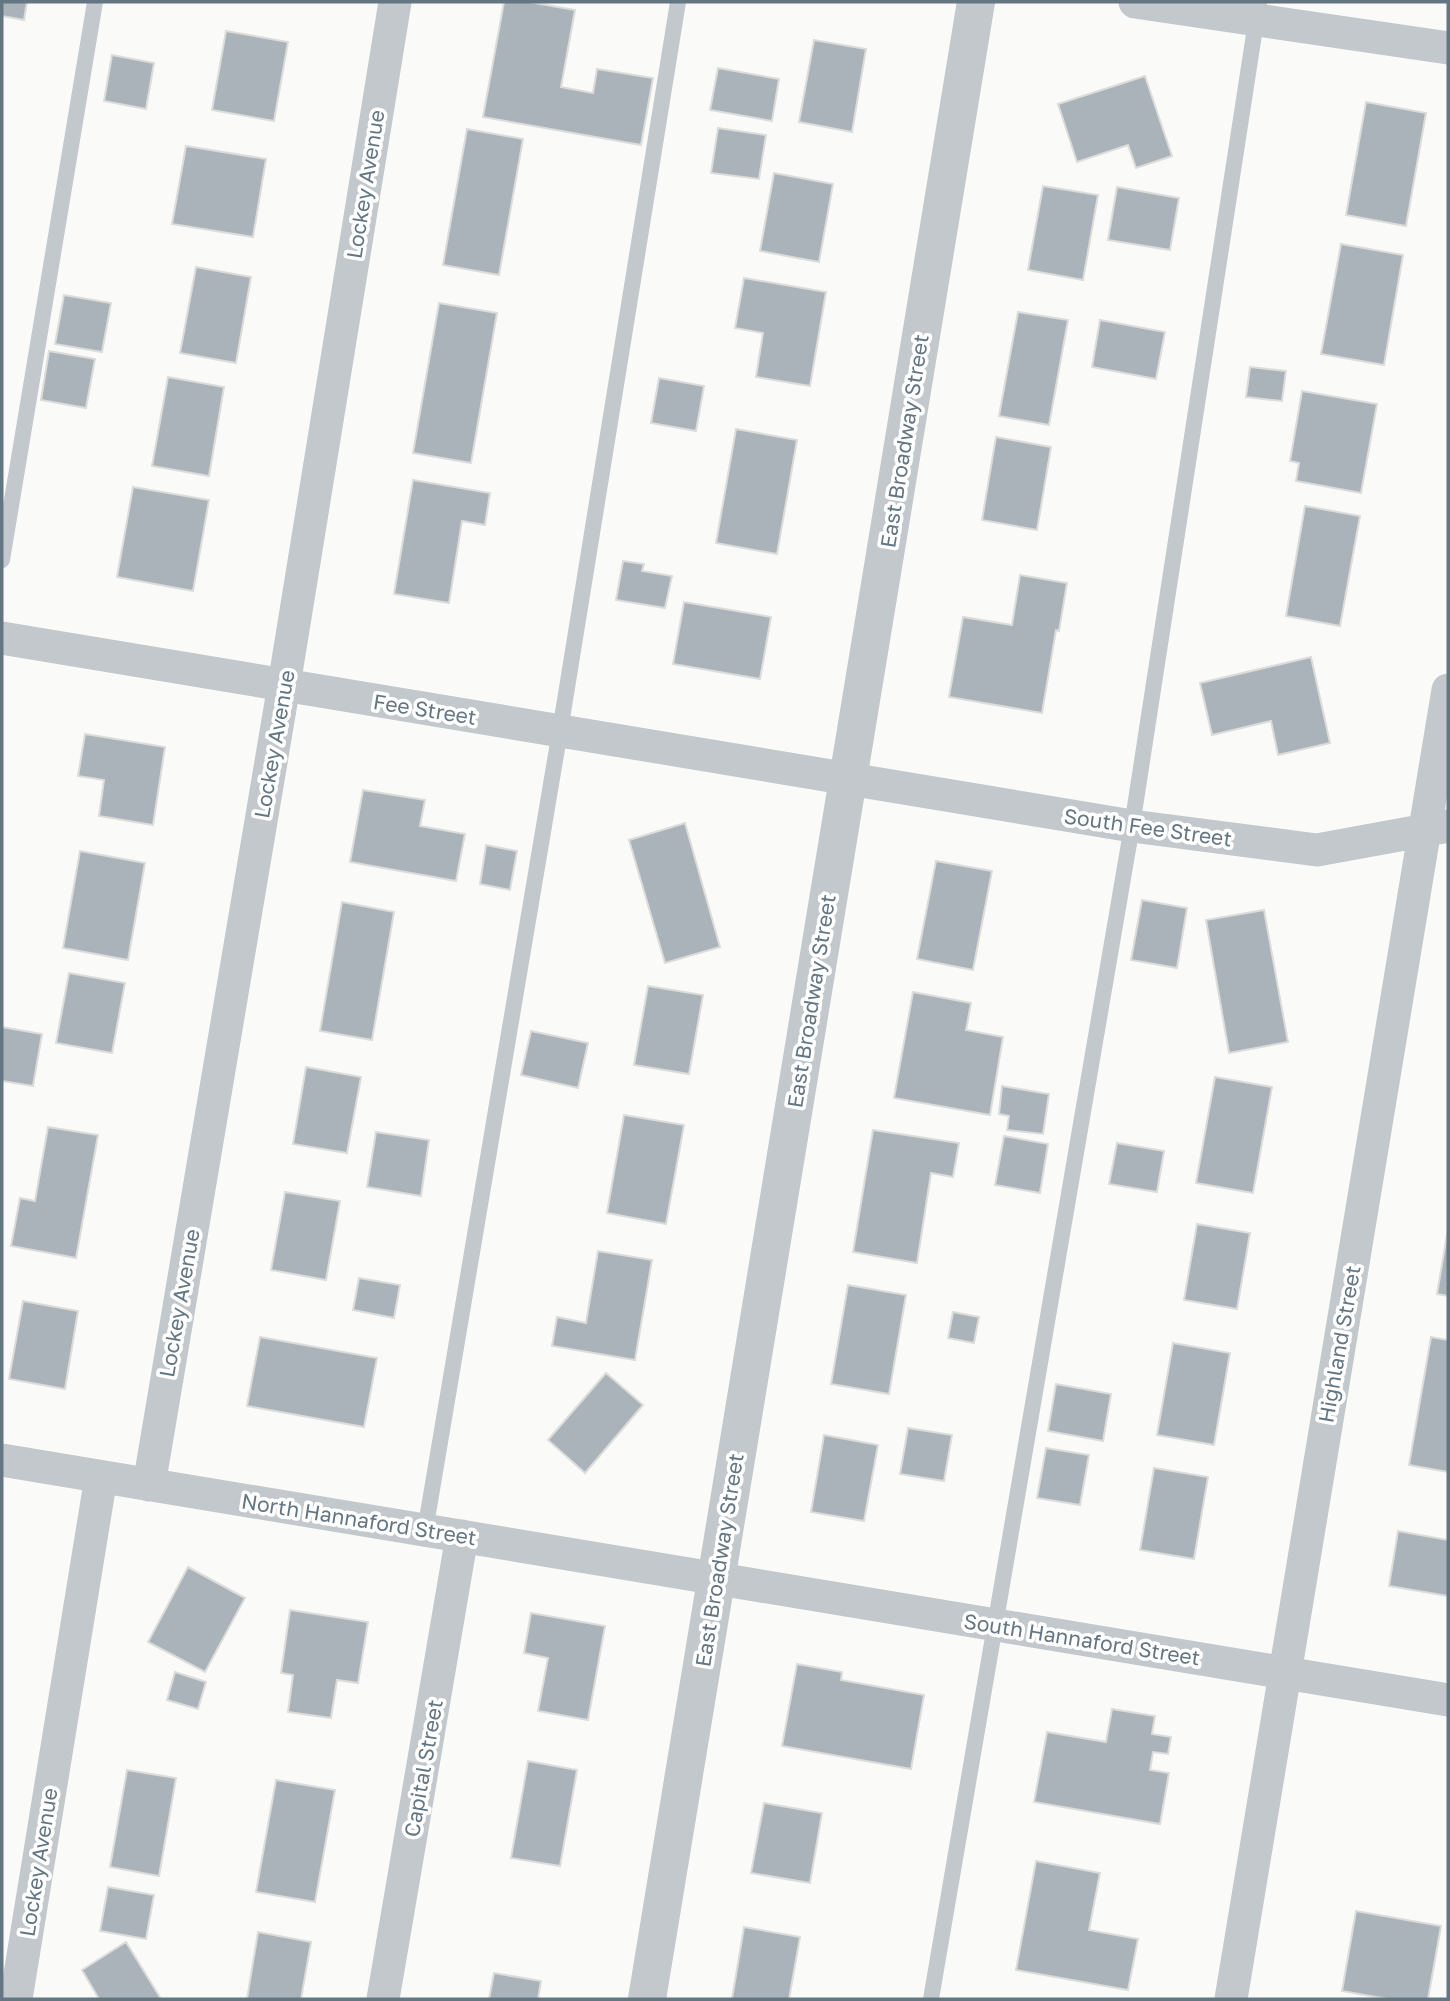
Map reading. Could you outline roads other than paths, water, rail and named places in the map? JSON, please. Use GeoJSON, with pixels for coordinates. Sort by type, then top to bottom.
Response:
{"type":"FeatureCollection","features":[{"type":"Feature","properties":{"kind":"street","name":"Lockey Avenue"},"geometry":{"type":"LineString","coordinates":[[149,1485],[284,685],[395,2]]}},
{"type":"Feature","properties":{"kind":"street","name":"East Broadway Street"},"geometry":{"type":"LineString","coordinates":[[647,1999],[976,2]]}},
{"type":"Feature","properties":{"kind":"street"},"geometry":{"type":"LineString","coordinates":[[1135,2],[1257,11],[1448,48]]}},
{"type":"Feature","properties":{"kind":"street","name":"Fee Street"},"geometry":{"type":"LineString","coordinates":[[2,638],[848,779]]}},
{"type":"Feature","properties":{"kind":"street","name":"Highland Street"},"geometry":{"type":"LineString","coordinates":[[1231,1999],[1284,1672],[1437,829],[1448,690]]}},
{"type":"Feature","properties":{"kind":"street","name":"South Fee Street"},"geometry":{"type":"LineString","coordinates":[[848,779],[1132,826],[1317,850],[1437,829]]}},
{"type":"Feature","properties":{"kind":"street","name":"North Hannaford Street"},"geometry":{"type":"LineString","coordinates":[[2,1461],[716,1578]]}},
{"type":"Feature","properties":{"kind":"street","name":"Lockey Avenue"},"geometry":{"type":"LineString","coordinates":[[16,1999],[101,1477]]}},
{"type":"Feature","properties":{"kind":"street","name":"Capital Street"},"geometry":{"type":"LineString","coordinates":[[383,1999],[462,1536]]}},
{"type":"Feature","properties":{"kind":"street","name":"South Hannaford Street"},"geometry":{"type":"LineString","coordinates":[[716,1578],[1448,1700]]}},
{"type":"Feature","properties":{"kind":"lane"},"geometry":{"type":"LineString","coordinates":[[2,560],[95,2]]}},
{"type":"Feature","properties":{"kind":"lane"},"geometry":{"type":"LineString","coordinates":[[425,1531],[560,731],[678,2]]}},
{"type":"Feature","properties":{"kind":"lane"},"geometry":{"type":"LineString","coordinates":[[931,1999],[1132,826],[1257,11]]}}]}
